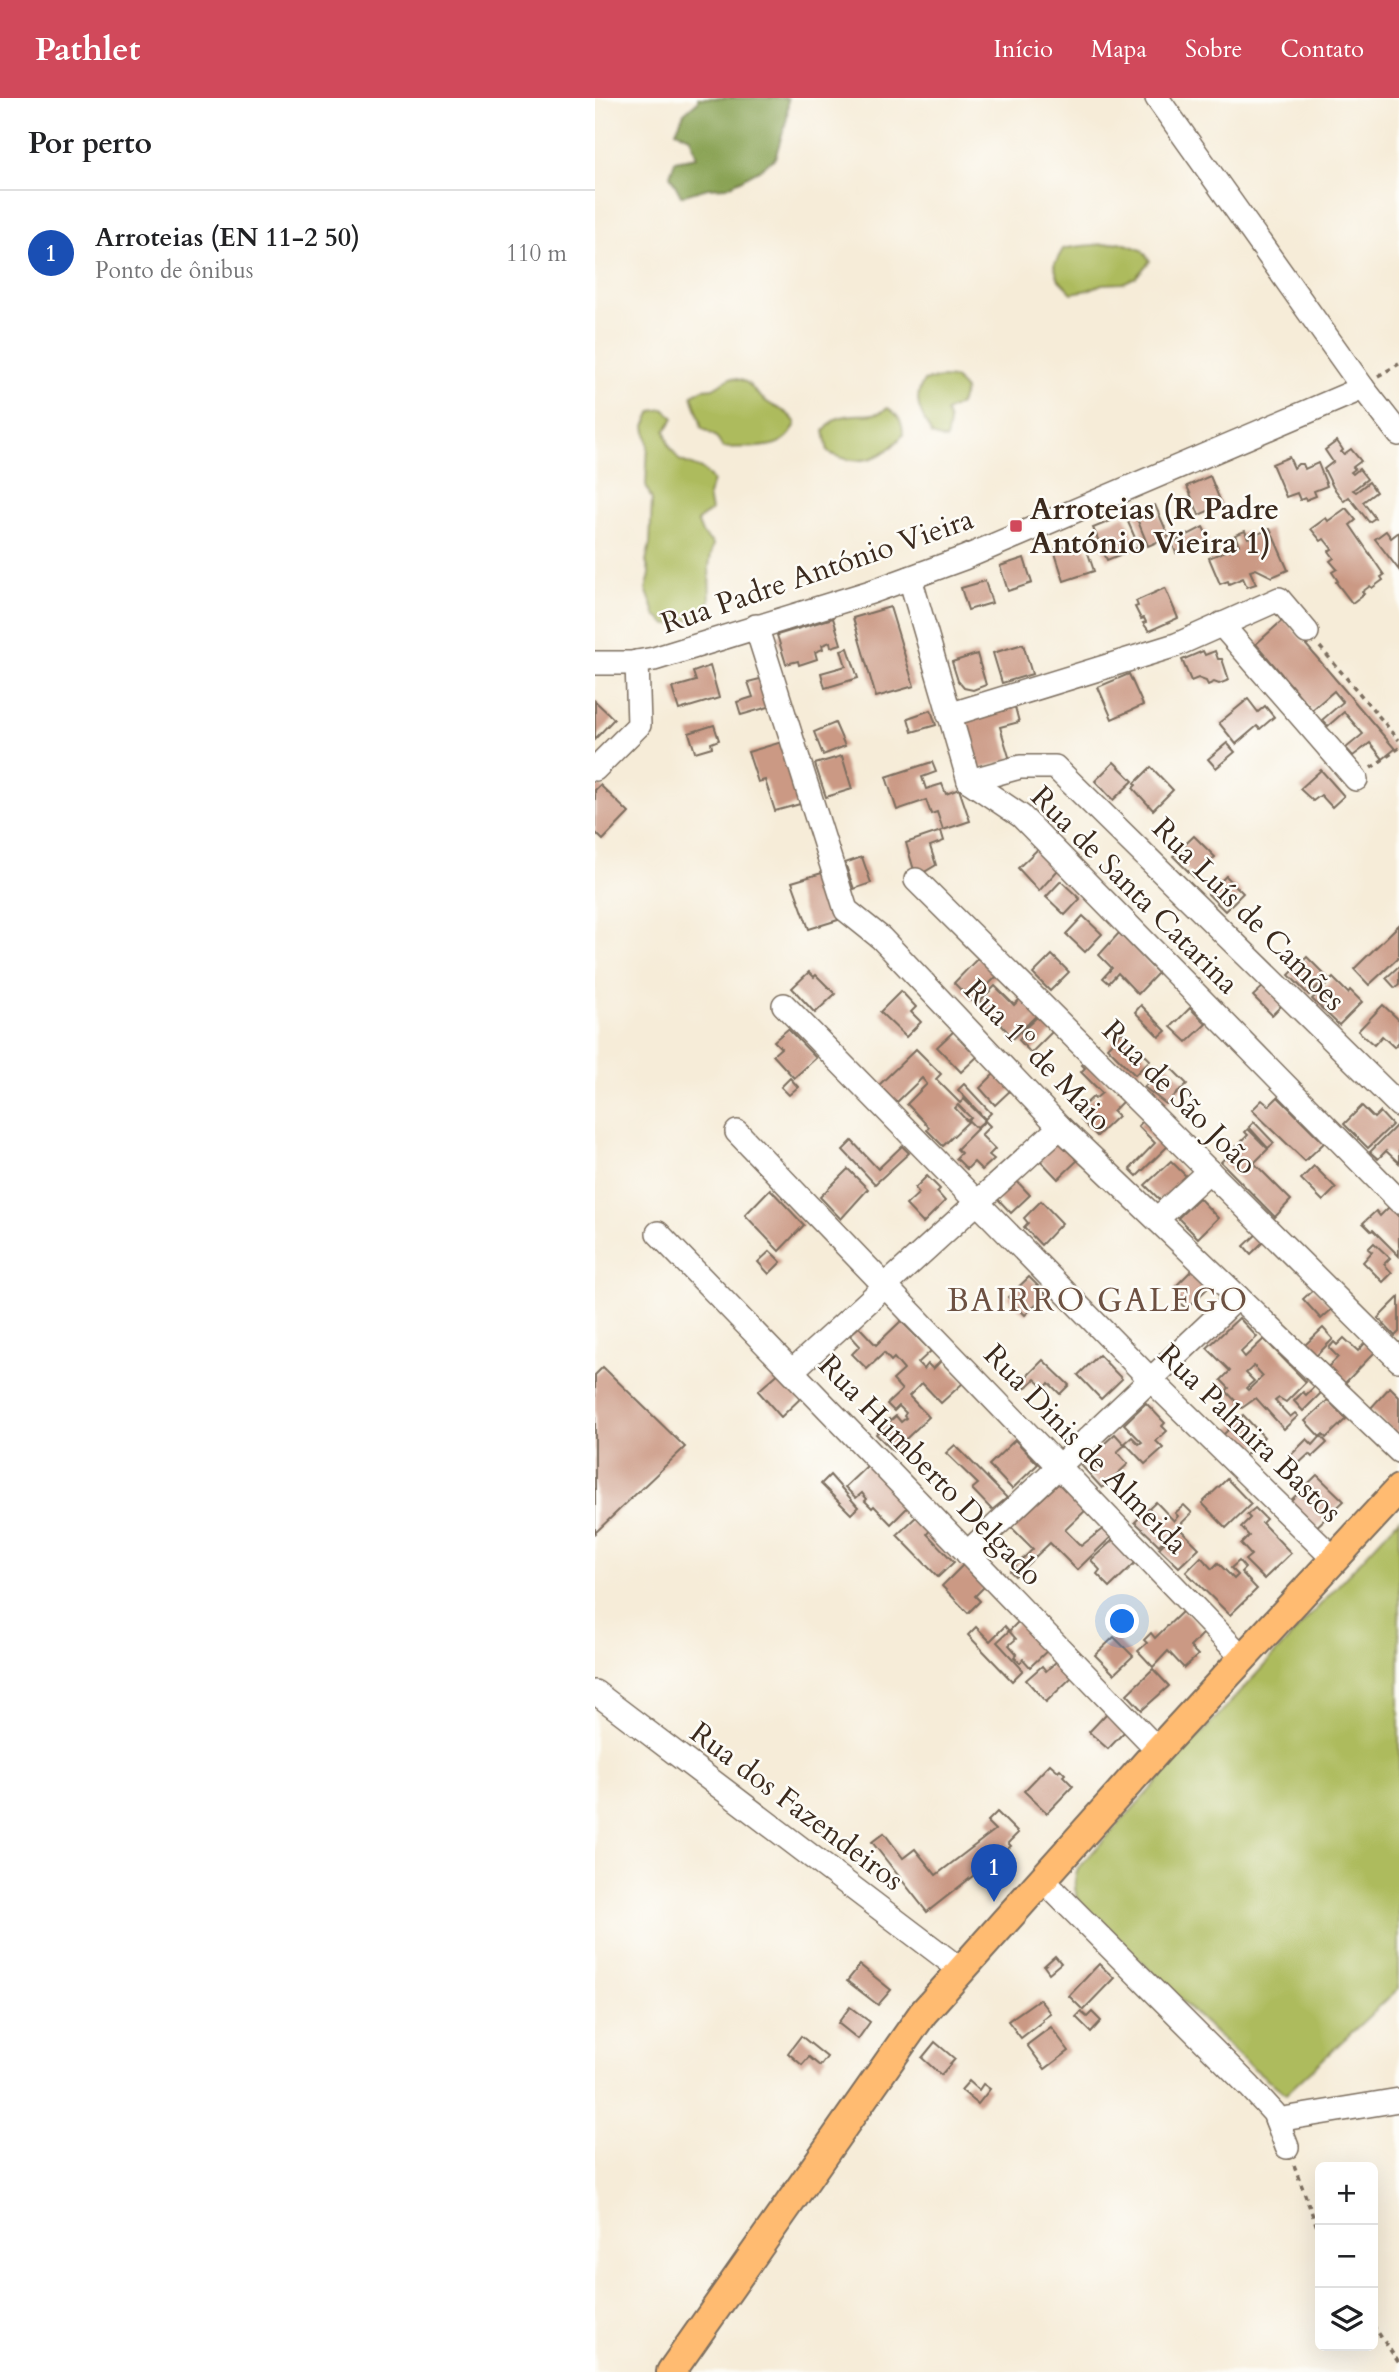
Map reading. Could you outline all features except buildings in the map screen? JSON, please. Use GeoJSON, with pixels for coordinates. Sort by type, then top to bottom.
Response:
{"type":"FeatureCollection","features":[{"type":"Feature","properties":{"kind":"main road"},"geometry":{"type":"LineString","coordinates":[[671,2372],[923,2013],[1158,1750],[1399,1489]]}},
{"type":"Feature","properties":{"kind":"street"},"geometry":{"type":"LineString","coordinates":[[1157,98],[1363,388],[1399,434]]}},
{"type":"Feature","properties":{"kind":"street","name":"Rua Padre António Vieira"},"geometry":{"type":"LineString","coordinates":[[595,663],[654,659],[910,578],[1363,388]]}},
{"type":"Feature","properties":{"kind":"street"},"geometry":{"type":"LineString","coordinates":[[910,578],[969,780]]}},
{"type":"Feature","properties":{"kind":"street"},"geometry":{"type":"LineString","coordinates":[[949,715],[1176,645],[1279,599],[1307,632]]}},
{"type":"Feature","properties":{"kind":"street"},"geometry":{"type":"LineString","coordinates":[[1221,624],[1356,779]]}},
{"type":"Feature","properties":{"kind":"street","name":"Rua 1º de Maio"},"geometry":{"type":"LineString","coordinates":[[756,626],[846,910],[881,938],[1060,1127],[1399,1451]]}},
{"type":"Feature","properties":{"kind":"street"},"geometry":{"type":"LineString","coordinates":[[595,769],[639,725],[637,662]]}},
{"type":"Feature","properties":{"kind":"street","name":"Rua Luís de Camões"},"geometry":{"type":"LineString","coordinates":[[969,780],[1020,767],[1055,767],[1399,1105]]}},
{"type":"Feature","properties":{"kind":"street","name":"Rua de Santa Catarina"},"geometry":{"type":"LineString","coordinates":[[969,780],[1021,816],[1399,1200]]}},
{"type":"Feature","properties":{"kind":"street","name":"Rua de São João"},"geometry":{"type":"LineString","coordinates":[[916,880],[1399,1360]]}},
{"type":"Feature","properties":{"kind":"street","name":"Rua Palmira Bastos"},"geometry":{"type":"LineString","coordinates":[[784,1005],[1151,1380],[1334,1559]]}},
{"type":"Feature","properties":{"kind":"street"},"geometry":{"type":"LineString","coordinates":[[792,1371],[1060,1127]]}},
{"type":"Feature","properties":{"kind":"street","name":"Rua Dinis de Almeida"},"geometry":{"type":"LineString","coordinates":[[737,1132],[1243,1658]]}},
{"type":"Feature","properties":{"kind":"street"},"geometry":{"type":"LineString","coordinates":[[1157,1219],[1209,1171]]}},
{"type":"Feature","properties":{"kind":"street","name":"Rua Humberto Delgado"},"geometry":{"type":"LineString","coordinates":[[658,1233],[1158,1750]]}},
{"type":"Feature","properties":{"kind":"street"},"geometry":{"type":"LineString","coordinates":[[967,1553],[1238,1297]]}},
{"type":"Feature","properties":{"kind":"street","name":"Rua dos Fazendeiros"},"geometry":{"type":"LineString","coordinates":[[595,1692],[961,1970]]}},
{"type":"Feature","properties":{"kind":"street"},"geometry":{"type":"LineString","coordinates":[[1042,1879],[1274,2113],[1287,2147]]}},
{"type":"Feature","properties":{"kind":"street"},"geometry":{"type":"LineString","coordinates":[[1277,2120],[1399,2100]]}},
{"type":"Feature","properties":{"kind":"path"},"geometry":{"type":"LineString","coordinates":[[1307,632],[1399,740]]}},
{"type":"Feature","properties":{"kind":"path"},"geometry":{"type":"LineString","coordinates":[[1356,779],[1399,748]]}},
{"type":"Feature","properties":{"kind":"path"},"geometry":{"type":"LineString","coordinates":[[1287,2147],[1316,2225]]}},
{"type":"Feature","properties":{"kind":"path"},"geometry":{"type":"LineString","coordinates":[[1378,2332],[1399,2363]]}},
{"type":"Feature","properties":{"kind":"green space"},"geometry":{"type":"Polygon","coordinates":[[[698,98],[788,98],[787,118],[775,158],[759,170],[727,187],[708,188],[681,196],[670,175],[675,161],[697,157],[690,137],[676,131],[684,113],[698,98]]]}},
{"type":"Feature","properties":{"kind":"green space"},"geometry":{"type":"Polygon","coordinates":[[[1120,242],[1142,250],[1150,261],[1136,277],[1123,283],[1102,284],[1072,293],[1059,280],[1054,265],[1063,249],[1120,242]]]}},
{"type":"Feature","properties":{"kind":"green space"},"geometry":{"type":"Polygon","coordinates":[[[730,378],[746,383],[796,423],[784,440],[766,446],[723,448],[716,437],[701,427],[692,395],[703,389],[713,388],[730,378]]]}},
{"type":"Feature","properties":{"kind":"green space"},"geometry":{"type":"Polygon","coordinates":[[[955,379],[965,390],[960,404],[946,412],[949,422],[946,440],[932,435],[918,402],[924,381],[955,379]]]}},
{"type":"Feature","properties":{"kind":"green space"},"geometry":{"type":"Polygon","coordinates":[[[888,408],[900,420],[903,435],[887,450],[878,456],[859,460],[849,460],[828,452],[824,431],[834,420],[849,415],[876,414],[888,408]]]}},
{"type":"Feature","properties":{"kind":"green space"},"geometry":{"type":"Polygon","coordinates":[[[664,409],[674,418],[665,431],[669,445],[679,460],[704,470],[713,481],[708,495],[711,511],[697,521],[702,533],[713,544],[709,566],[710,600],[702,616],[667,625],[656,616],[646,589],[650,575],[646,561],[650,544],[652,500],[646,486],[648,444],[645,426],[652,411],[664,409]]]}},
{"type":"Feature","properties":{"kind":"green space"},"geometry":{"type":"Polygon","coordinates":[[[1399,1519],[1399,1988],[1286,2094],[1241,2058],[1081,1904],[1075,1890],[1076,1876],[1079,1867],[1399,1519]]]}},
{"type":"Feature","properties":{"kind":"place","name":"Arroteias (R Padre António Vieira 1)"},"geometry":{"type":"Point","coordinates":[1016,526]}},
{"type":"Feature","properties":{"kind":"place","name":"Arroteias (EN 11-2 50)"},"geometry":{"type":"Point","coordinates":[994,1902]}},
{"type":"Feature","properties":{"kind":"district","name":"BAIRRO GALEGO"},"geometry":{"type":"Point","coordinates":[1098,1300]}}]}
